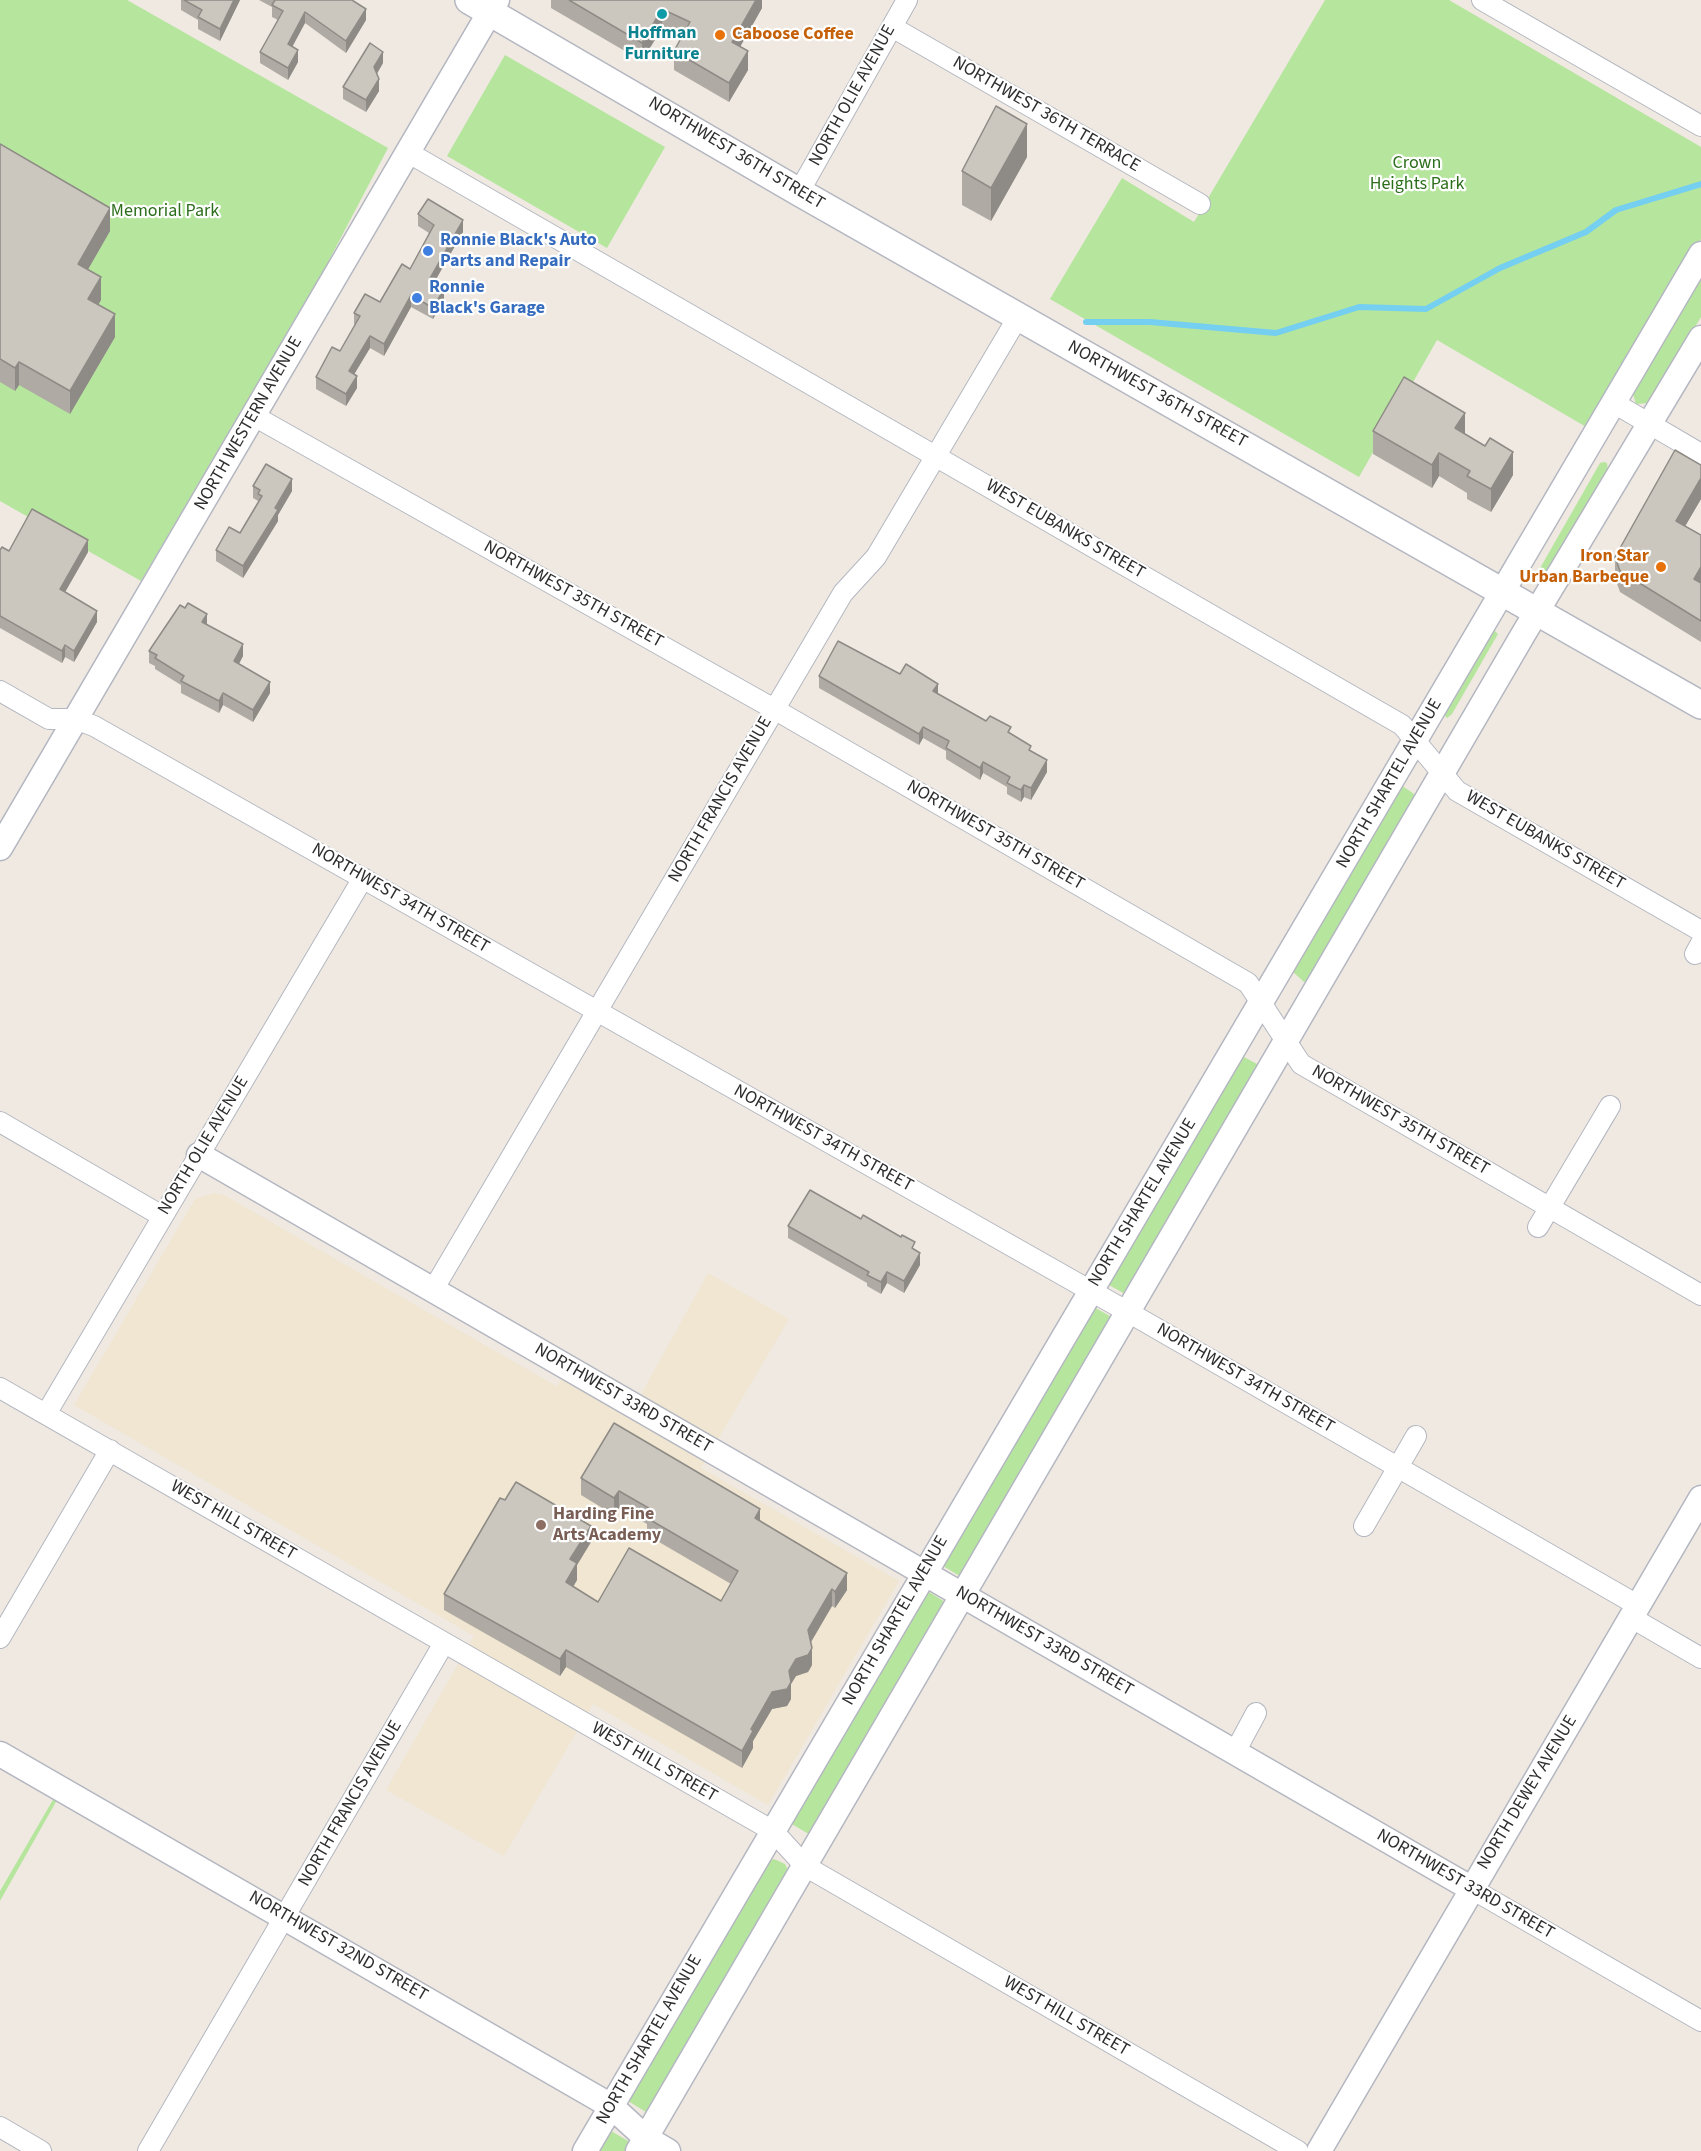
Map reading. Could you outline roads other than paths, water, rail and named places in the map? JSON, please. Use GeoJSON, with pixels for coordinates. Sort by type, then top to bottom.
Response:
{"type":"FeatureCollection","features":[{"type":"Feature","properties":{"kind":"main road","name":"NORTHWEST 36TH STREET"},"geometry":{"type":"LineString","coordinates":[[486,4],[799,192],[1701,705]]}},
{"type":"Feature","properties":{"kind":"street","name":"NORTH OLIE AVENUE"},"geometry":{"type":"LineString","coordinates":[[799,192],[907,0]]}},
{"type":"Feature","properties":{"kind":"street"},"geometry":{"type":"LineString","coordinates":[[1482,0],[1701,126]]}},
{"type":"Feature","properties":{"kind":"street","name":"NORTH WESTERN AVENUE"},"geometry":{"type":"LineString","coordinates":[[0,848],[409,153],[486,4]]}},
{"type":"Feature","properties":{"kind":"street","name":"NORTHWEST 36TH TERRACE"},"geometry":{"type":"LineString","coordinates":[[892,27],[1200,204]]}},
{"type":"Feature","properties":{"kind":"street","name":"WEST EUBANKS STREET"},"geometry":{"type":"LineString","coordinates":[[409,153],[1402,725],[1457,791],[1701,931]]}},
{"type":"Feature","properties":{"kind":"street","name":"NORTH SHARTEL AVENUE"},"geometry":{"type":"LineString","coordinates":[[585,2151],[924,1573],[1262,1004],[1701,254]]}},
{"type":"Feature","properties":{"kind":"street","name":"NORTH FRANCIS AVENUE"},"geometry":{"type":"LineString","coordinates":[[433,1290],[774,709],[848,586],[876,557],[1018,317]]}},
{"type":"Feature","properties":{"kind":"street"},"geometry":{"type":"LineString","coordinates":[[642,2145],[1538,611],[1701,338]]}},
{"type":"Feature","properties":{"kind":"street"},"geometry":{"type":"LineString","coordinates":[[1614,403],[1701,454]]}},
{"type":"Feature","properties":{"kind":"street","name":"NORTHWEST 35TH STREET"},"geometry":{"type":"LineString","coordinates":[[254,416],[774,709],[1248,983],[1301,1064],[1701,1295]]}},
{"type":"Feature","properties":{"kind":"street","name":"NORTHWEST 34TH STREET"},"geometry":{"type":"LineString","coordinates":[[0,691],[49,719],[75,719],[94,726],[1128,1312],[1398,1467],[1635,1612],[1701,1658]]}},
{"type":"Feature","properties":{"kind":"street","name":"NORTH OLIE AVENUE"},"geometry":{"type":"LineString","coordinates":[[46,1414],[363,878]]}},
{"type":"Feature","properties":{"kind":"street"},"geometry":{"type":"LineString","coordinates":[[1538,1227],[1610,1107]]}},
{"type":"Feature","properties":{"kind":"street"},"geometry":{"type":"LineString","coordinates":[[0,1122],[162,1216]]}},
{"type":"Feature","properties":{"kind":"street","name":"NORTHWEST 33RD STREET"},"geometry":{"type":"LineString","coordinates":[[199,1155],[1701,2022]]}},
{"type":"Feature","properties":{"kind":"street","name":"WEST HILL STREET"},"geometry":{"type":"LineString","coordinates":[[0,1388],[774,1830],[805,1866],[1298,2151]]}},
{"type":"Feature","properties":{"kind":"street"},"geometry":{"type":"LineString","coordinates":[[1364,1526],[1416,1436]]}},
{"type":"Feature","properties":{"kind":"street"},"geometry":{"type":"LineString","coordinates":[[0,1638],[110,1450]]}},
{"type":"Feature","properties":{"kind":"street","name":"NORTH DEWEY AVENUE"},"geometry":{"type":"LineString","coordinates":[[1320,2151],[1701,1498]]}},
{"type":"Feature","properties":{"kind":"street","name":"NORTH FRANCIS AVENUE"},"geometry":{"type":"LineString","coordinates":[[148,2151],[444,1643]]}},
{"type":"Feature","properties":{"kind":"street"},"geometry":{"type":"LineString","coordinates":[[1235,1752],[1256,1713]]}},
{"type":"Feature","properties":{"kind":"street","name":"NORTHWEST 32ND STREET"},"geometry":{"type":"LineString","coordinates":[[0,1754],[285,1916],[611,2106],[642,2145],[668,2151]]}},
{"type":"Feature","properties":{"kind":"street"},"geometry":{"type":"LineString","coordinates":[[0,2127],[41,2151]]}},
{"type":"Feature","properties":{"kind":"waterway"},"geometry":{"type":"LineString","coordinates":[[1086,322],[1150,322],[1276,333],[1359,307],[1426,309],[1500,268],[1586,232],[1616,210],[1701,184]]}},
{"type":"Feature","properties":{"kind":"place","name":"Hoffman Furniture"},"geometry":{"type":"Point","coordinates":[662,14]}},
{"type":"Feature","properties":{"kind":"place","name":"Caboose Coffee"},"geometry":{"type":"Point","coordinates":[720,35]}},
{"type":"Feature","properties":{"kind":"place","name":"Ronnie Black's Auto Parts and Repair"},"geometry":{"type":"Point","coordinates":[428,251]}},
{"type":"Feature","properties":{"kind":"place","name":"Ronnie Black's Garage"},"geometry":{"type":"Point","coordinates":[417,298]}},
{"type":"Feature","properties":{"kind":"place","name":"Iron Star Urban Barbeque"},"geometry":{"type":"Point","coordinates":[1661,567]}},
{"type":"Feature","properties":{"kind":"place","name":"Harding Fine Arts Academy"},"geometry":{"type":"Point","coordinates":[541,1525]}},
{"type":"Feature","properties":{"kind":"park label","name":"Crown Heights Park"},"geometry":{"type":"Point","coordinates":[1417,174]}},
{"type":"Feature","properties":{"kind":"park label","name":"Memorial Park"},"geometry":{"type":"Point","coordinates":[165,212]}}]}
